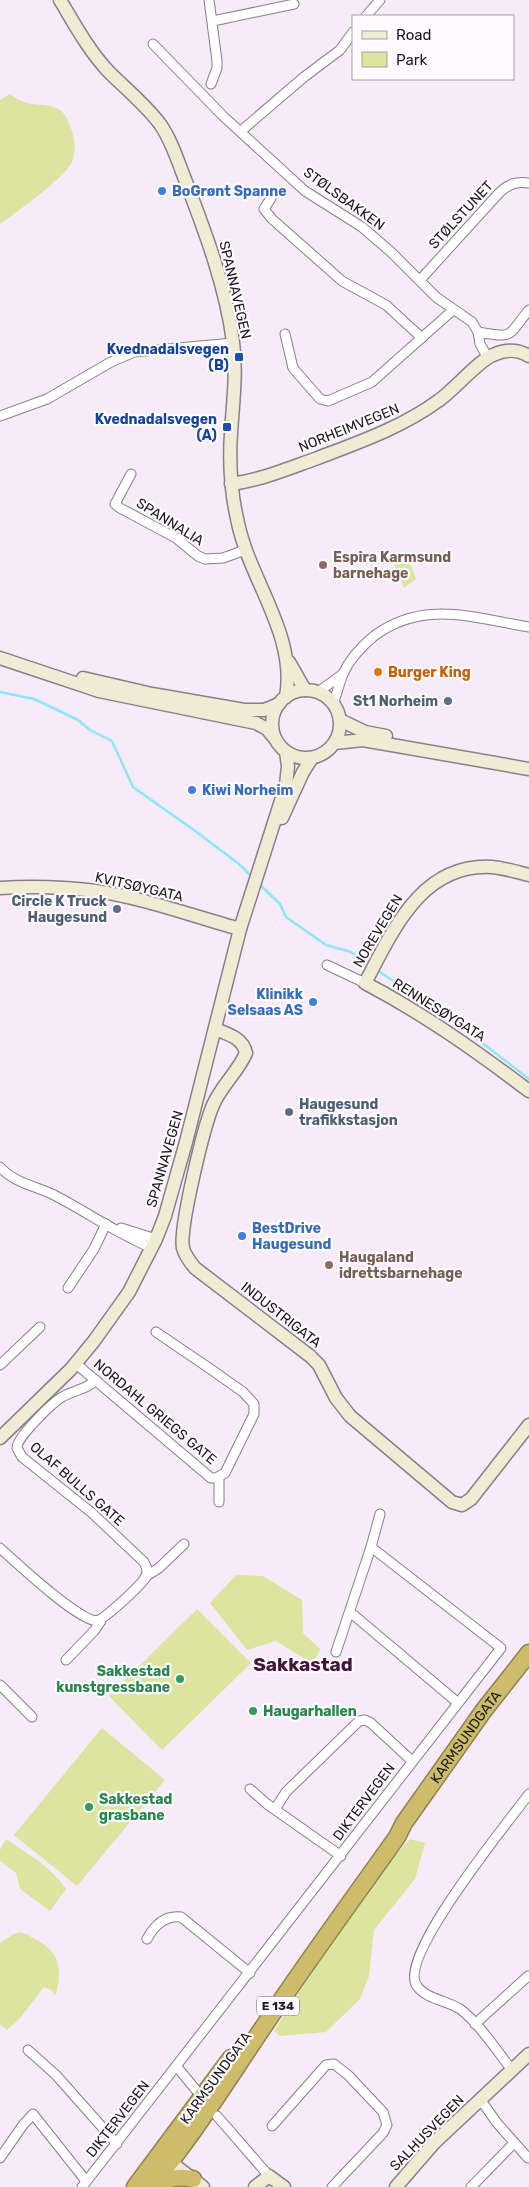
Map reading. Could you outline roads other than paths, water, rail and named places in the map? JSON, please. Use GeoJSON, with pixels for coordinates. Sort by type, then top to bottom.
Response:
{"type":"FeatureCollection","features":[{"type":"Feature","properties":{"kind":"highway","name":"KARMSUNDGATA"},"geometry":{"type":"LineString","coordinates":[[150,2187],[166,2158],[391,1835],[404,1823],[484,1710],[529,1653]]}},
{"type":"Feature","properties":{"kind":"highway","name":"KARMSUNDGATA"},"geometry":{"type":"LineString","coordinates":[[135,2187],[166,2158]]}},
{"type":"Feature","properties":{"kind":"highway"},"geometry":{"type":"LineString","coordinates":[[156,2187],[171,2178],[184,2177],[198,2183]]}},
{"type":"Feature","properties":{"kind":"main road","name":"SPANNAVEGEN"},"geometry":{"type":"LineString","coordinates":[[60,0],[98,59],[152,114],[168,137],[209,242],[229,317],[236,368],[230,446],[231,484],[234,504],[244,550],[274,616],[285,653],[295,676],[305,690]]}},
{"type":"Feature","properties":{"kind":"main road","name":"NORHEIMVEGEN"},"geometry":{"type":"LineString","coordinates":[[231,484],[266,476],[388,431],[440,400],[488,358],[509,350],[520,351],[529,356]]}},
{"type":"Feature","properties":{"kind":"main road"},"geometry":{"type":"LineString","coordinates":[[0,650],[85,679],[162,695],[256,711],[264,710],[305,690],[318,692],[333,704],[340,720],[339,732],[335,743],[322,754],[312,758],[301,758],[286,752],[267,729],[256,723],[99,692],[0,658]]}},
{"type":"Feature","properties":{"kind":"main road","name":"SPANNAVEGEN"},"geometry":{"type":"LineString","coordinates":[[282,700],[288,675],[285,653]]}},
{"type":"Feature","properties":{"kind":"main road"},"geometry":{"type":"LineString","coordinates":[[276,740],[272,721],[282,700]]}},
{"type":"Feature","properties":{"kind":"main road"},"geometry":{"type":"LineString","coordinates":[[340,720],[365,732],[529,761]]}},
{"type":"Feature","properties":{"kind":"main road"},"geometry":{"type":"LineString","coordinates":[[335,743],[363,740],[529,769]]}},
{"type":"Feature","properties":{"kind":"main road"},"geometry":{"type":"LineString","coordinates":[[268,842],[288,775],[286,752]]}},
{"type":"Feature","properties":{"kind":"main road"},"geometry":{"type":"LineString","coordinates":[[268,842],[275,832],[303,772],[312,758]]}},
{"type":"Feature","properties":{"kind":"main road","name":"SPANNAVEGEN"},"geometry":{"type":"LineString","coordinates":[[0,1438],[75,1363],[111,1318],[129,1292],[154,1243],[165,1216],[181,1160],[240,928],[268,842]]}},
{"type":"Feature","properties":{"kind":"main road","name":"NOREVEGEN"},"geometry":{"type":"LineString","coordinates":[[365,983],[408,908],[422,892],[434,883],[455,872],[478,867],[495,867],[529,875]]}},
{"type":"Feature","properties":{"kind":"main road","name":"KVITSØYGATA"},"geometry":{"type":"LineString","coordinates":[[0,888],[97,891],[240,928]]}},
{"type":"Feature","properties":{"kind":"main road","name":"RENNESØYGATA"},"geometry":{"type":"LineString","coordinates":[[365,983],[399,1001],[476,1050],[529,1091]]}},
{"type":"Feature","properties":{"kind":"main road","name":"INDUSTRIGATA"},"geometry":{"type":"LineString","coordinates":[[215,1030],[236,1038],[242,1044],[246,1053],[217,1097],[208,1119],[184,1228],[183,1249],[187,1258],[195,1268],[310,1356],[318,1365],[336,1398],[350,1416],[452,1502],[462,1505],[471,1499],[529,1425]]}},
{"type":"Feature","properties":{"kind":"main road","name":"SALHUSVEGEN"},"geometry":{"type":"LineString","coordinates":[[396,2187],[434,2143],[529,2054]]}},
{"type":"Feature","properties":{"kind":"main road"},"geometry":{"type":"LineString","coordinates":[[166,2158],[198,2183]]}},
{"type":"Feature","properties":{"kind":"main road"},"geometry":{"type":"LineString","coordinates":[[255,2187],[268,2176],[284,2187]]}},
{"type":"Feature","properties":{"kind":"street"},"geometry":{"type":"LineString","coordinates":[[209,0],[217,61],[211,84]]}},
{"type":"Feature","properties":{"kind":"street"},"geometry":{"type":"LineString","coordinates":[[367,15],[380,0]]}},
{"type":"Feature","properties":{"kind":"street"},"geometry":{"type":"LineString","coordinates":[[213,22],[294,4]]}},
{"type":"Feature","properties":{"kind":"street"},"geometry":{"type":"LineString","coordinates":[[241,131],[304,77],[340,50],[352,33]]}},
{"type":"Feature","properties":{"kind":"street","name":"STØLSBAKKEN"},"geometry":{"type":"LineString","coordinates":[[153,44],[224,116],[306,191],[362,226],[436,297],[472,322],[478,332]]}},
{"type":"Feature","properties":{"kind":"street","name":"STØLSTUNET"},"geometry":{"type":"LineString","coordinates":[[420,280],[506,186],[516,182],[529,183]]}},
{"type":"Feature","properties":{"kind":"street"},"geometry":{"type":"LineString","coordinates":[[271,198],[264,209],[272,219],[342,281],[386,306],[422,338]]}},
{"type":"Feature","properties":{"kind":"street"},"geometry":{"type":"LineString","coordinates":[[285,334],[293,368],[320,399],[328,401],[372,382],[453,310]]}},
{"type":"Feature","properties":{"kind":"street"},"geometry":{"type":"LineString","coordinates":[[488,358],[480,344],[478,332],[502,336],[509,335],[529,310]]}},
{"type":"Feature","properties":{"kind":"street"},"geometry":{"type":"LineString","coordinates":[[0,416],[47,398],[111,362],[134,352],[233,343]]}},
{"type":"Feature","properties":{"kind":"street","name":"SPANNALIA"},"geometry":{"type":"LineString","coordinates":[[131,474],[115,504],[120,508],[176,538],[198,556],[223,558],[244,550]]}},
{"type":"Feature","properties":{"kind":"street"},"geometry":{"type":"LineString","coordinates":[[318,692],[343,674],[367,642],[407,617],[438,612],[529,626]]}},
{"type":"Feature","properties":{"kind":"street"},"geometry":{"type":"LineString","coordinates":[[333,704],[343,674]]}},
{"type":"Feature","properties":{"kind":"street","name":"RENNESØYGATA"},"geometry":{"type":"LineString","coordinates":[[327,965],[365,983]]}},
{"type":"Feature","properties":{"kind":"street"},"geometry":{"type":"LineString","coordinates":[[0,1167],[9,1176],[54,1194],[106,1224],[154,1243]]}},
{"type":"Feature","properties":{"kind":"street"},"geometry":{"type":"LineString","coordinates":[[0,1182],[9,1176]]}},
{"type":"Feature","properties":{"kind":"street"},"geometry":{"type":"LineString","coordinates":[[68,1288],[94,1249],[106,1224]]}},
{"type":"Feature","properties":{"kind":"street"},"geometry":{"type":"LineString","coordinates":[[0,1365],[40,1327]]}},
{"type":"Feature","properties":{"kind":"street","name":"NORDAHL GRIEGS GATE"},"geometry":{"type":"LineString","coordinates":[[75,1363],[211,1478],[219,1477],[225,1473],[254,1414],[254,1404],[250,1398],[216,1373],[156,1332]]}},
{"type":"Feature","properties":{"kind":"street","name":"OLAF BULLS GATE"},"geometry":{"type":"LineString","coordinates":[[96,1380],[86,1389],[59,1399],[19,1439],[17,1448],[22,1457],[92,1513],[144,1562],[147,1572],[146,1577]]}},
{"type":"Feature","properties":{"kind":"street","name":"NORDAHL GRIEGS GATE"},"geometry":{"type":"LineString","coordinates":[[219,1477],[220,1502]]}},
{"type":"Feature","properties":{"kind":"street"},"geometry":{"type":"LineString","coordinates":[[336,1652],[380,1514]]}},
{"type":"Feature","properties":{"kind":"street"},"geometry":{"type":"LineString","coordinates":[[66,1660],[101,1621],[146,1577],[159,1568],[184,1544]]}},
{"type":"Feature","properties":{"kind":"street","name":"DIKTERVEGEN"},"geometry":{"type":"LineString","coordinates":[[84,2184],[341,1856],[457,1702],[501,1648],[371,1547]]}},
{"type":"Feature","properties":{"kind":"street"},"geometry":{"type":"LineString","coordinates":[[0,1548],[37,1581],[85,1617],[90,1620],[101,1621]]}},
{"type":"Feature","properties":{"kind":"street"},"geometry":{"type":"LineString","coordinates":[[350,1612],[457,1702]]}},
{"type":"Feature","properties":{"kind":"street"},"geometry":{"type":"LineString","coordinates":[[0,1685],[32,1717]]}},
{"type":"Feature","properties":{"kind":"street"},"geometry":{"type":"LineString","coordinates":[[274,1809],[286,1792],[359,1721],[365,1720],[371,1723],[412,1761]]}},
{"type":"Feature","properties":{"kind":"street"},"geometry":{"type":"LineString","coordinates":[[250,1789],[274,1809],[341,1856]]}},
{"type":"Feature","properties":{"kind":"street"},"geometry":{"type":"LineString","coordinates":[[512,2070],[475,2024],[460,2009],[422,1991],[415,1982],[414,1976],[418,1961],[459,1885],[529,1794]]}},
{"type":"Feature","properties":{"kind":"street"},"geometry":{"type":"LineString","coordinates":[[148,1939],[163,1920],[175,1916],[181,1917],[250,1973]]}},
{"type":"Feature","properties":{"kind":"street"},"geometry":{"type":"LineString","coordinates":[[475,2024],[528,1976]]}},
{"type":"Feature","properties":{"kind":"street"},"geometry":{"type":"LineString","coordinates":[[28,2050],[56,2075],[117,2144]]}},
{"type":"Feature","properties":{"kind":"street"},"geometry":{"type":"LineString","coordinates":[[272,2126],[326,2065],[334,2064],[348,2075],[383,2112],[387,2125],[383,2132],[332,2187]]}},
{"type":"Feature","properties":{"kind":"street"},"geometry":{"type":"LineString","coordinates":[[176,2067],[196,2090]]}},
{"type":"Feature","properties":{"kind":"street","name":"SALHUSVEGEN"},"geometry":{"type":"LineString","coordinates":[[480,2099],[528,2158]]}},
{"type":"Feature","properties":{"kind":"street"},"geometry":{"type":"LineString","coordinates":[[0,2158],[33,2114],[84,2184]]}},
{"type":"Feature","properties":{"kind":"street"},"geometry":{"type":"LineString","coordinates":[[217,2116],[268,2176]]}},
{"type":"Feature","properties":{"kind":"street"},"geometry":{"type":"LineString","coordinates":[[470,2187],[514,2143]]}},
{"type":"Feature","properties":{"kind":"waterway"},"geometry":{"type":"LineString","coordinates":[[0,692],[34,699],[78,720],[90,730],[112,741],[133,787],[239,864],[252,877]]}},
{"type":"Feature","properties":{"kind":"waterway"},"geometry":{"type":"LineString","coordinates":[[259,884],[280,904],[286,917],[326,945],[351,952],[371,965]]}},
{"type":"Feature","properties":{"kind":"waterway"},"geometry":{"type":"LineString","coordinates":[[377,970],[467,1031],[529,1079]]}},
{"type":"Feature","properties":{"kind":"place","name":"BoGrønt Spanne"},"geometry":{"type":"Point","coordinates":[162,191]}},
{"type":"Feature","properties":{"kind":"place","name":"Kvednadalsvegen (B)"},"geometry":{"type":"Point","coordinates":[239,357]}},
{"type":"Feature","properties":{"kind":"place","name":"Kvednadalsvegen (A)"},"geometry":{"type":"Point","coordinates":[227,427]}},
{"type":"Feature","properties":{"kind":"place","name":"Espira Karmsund barnehage"},"geometry":{"type":"Point","coordinates":[323,565]}},
{"type":"Feature","properties":{"kind":"place","name":"Burger King"},"geometry":{"type":"Point","coordinates":[378,672]}},
{"type":"Feature","properties":{"kind":"place","name":"St1 Norheim"},"geometry":{"type":"Point","coordinates":[448,701]}},
{"type":"Feature","properties":{"kind":"place","name":"Kiwi Norheim"},"geometry":{"type":"Point","coordinates":[192,790]}},
{"type":"Feature","properties":{"kind":"place","name":"Circle K Truck Haugesund"},"geometry":{"type":"Point","coordinates":[117,909]}},
{"type":"Feature","properties":{"kind":"place","name":"Klinikk Selsaas AS"},"geometry":{"type":"Point","coordinates":[313,1002]}},
{"type":"Feature","properties":{"kind":"place","name":"Haugesund trafikkstasjon"},"geometry":{"type":"Point","coordinates":[289,1112]}},
{"type":"Feature","properties":{"kind":"place","name":"BestDrive Haugesund"},"geometry":{"type":"Point","coordinates":[242,1236]}},
{"type":"Feature","properties":{"kind":"place","name":"Haugaland idrettsbarnehage"},"geometry":{"type":"Point","coordinates":[329,1265]}},
{"type":"Feature","properties":{"kind":"place","name":"Sakkestad kunstgressbane"},"geometry":{"type":"Point","coordinates":[180,1679]}},
{"type":"Feature","properties":{"kind":"place","name":"Haugarhallen"},"geometry":{"type":"Point","coordinates":[253,1711]}},
{"type":"Feature","properties":{"kind":"place","name":"Sakkestad grasbane"},"geometry":{"type":"Point","coordinates":[89,1807]}},
{"type":"Feature","properties":{"kind":"district","name":"Sakkastad"},"geometry":{"type":"Point","coordinates":[303,1664]}}]}
